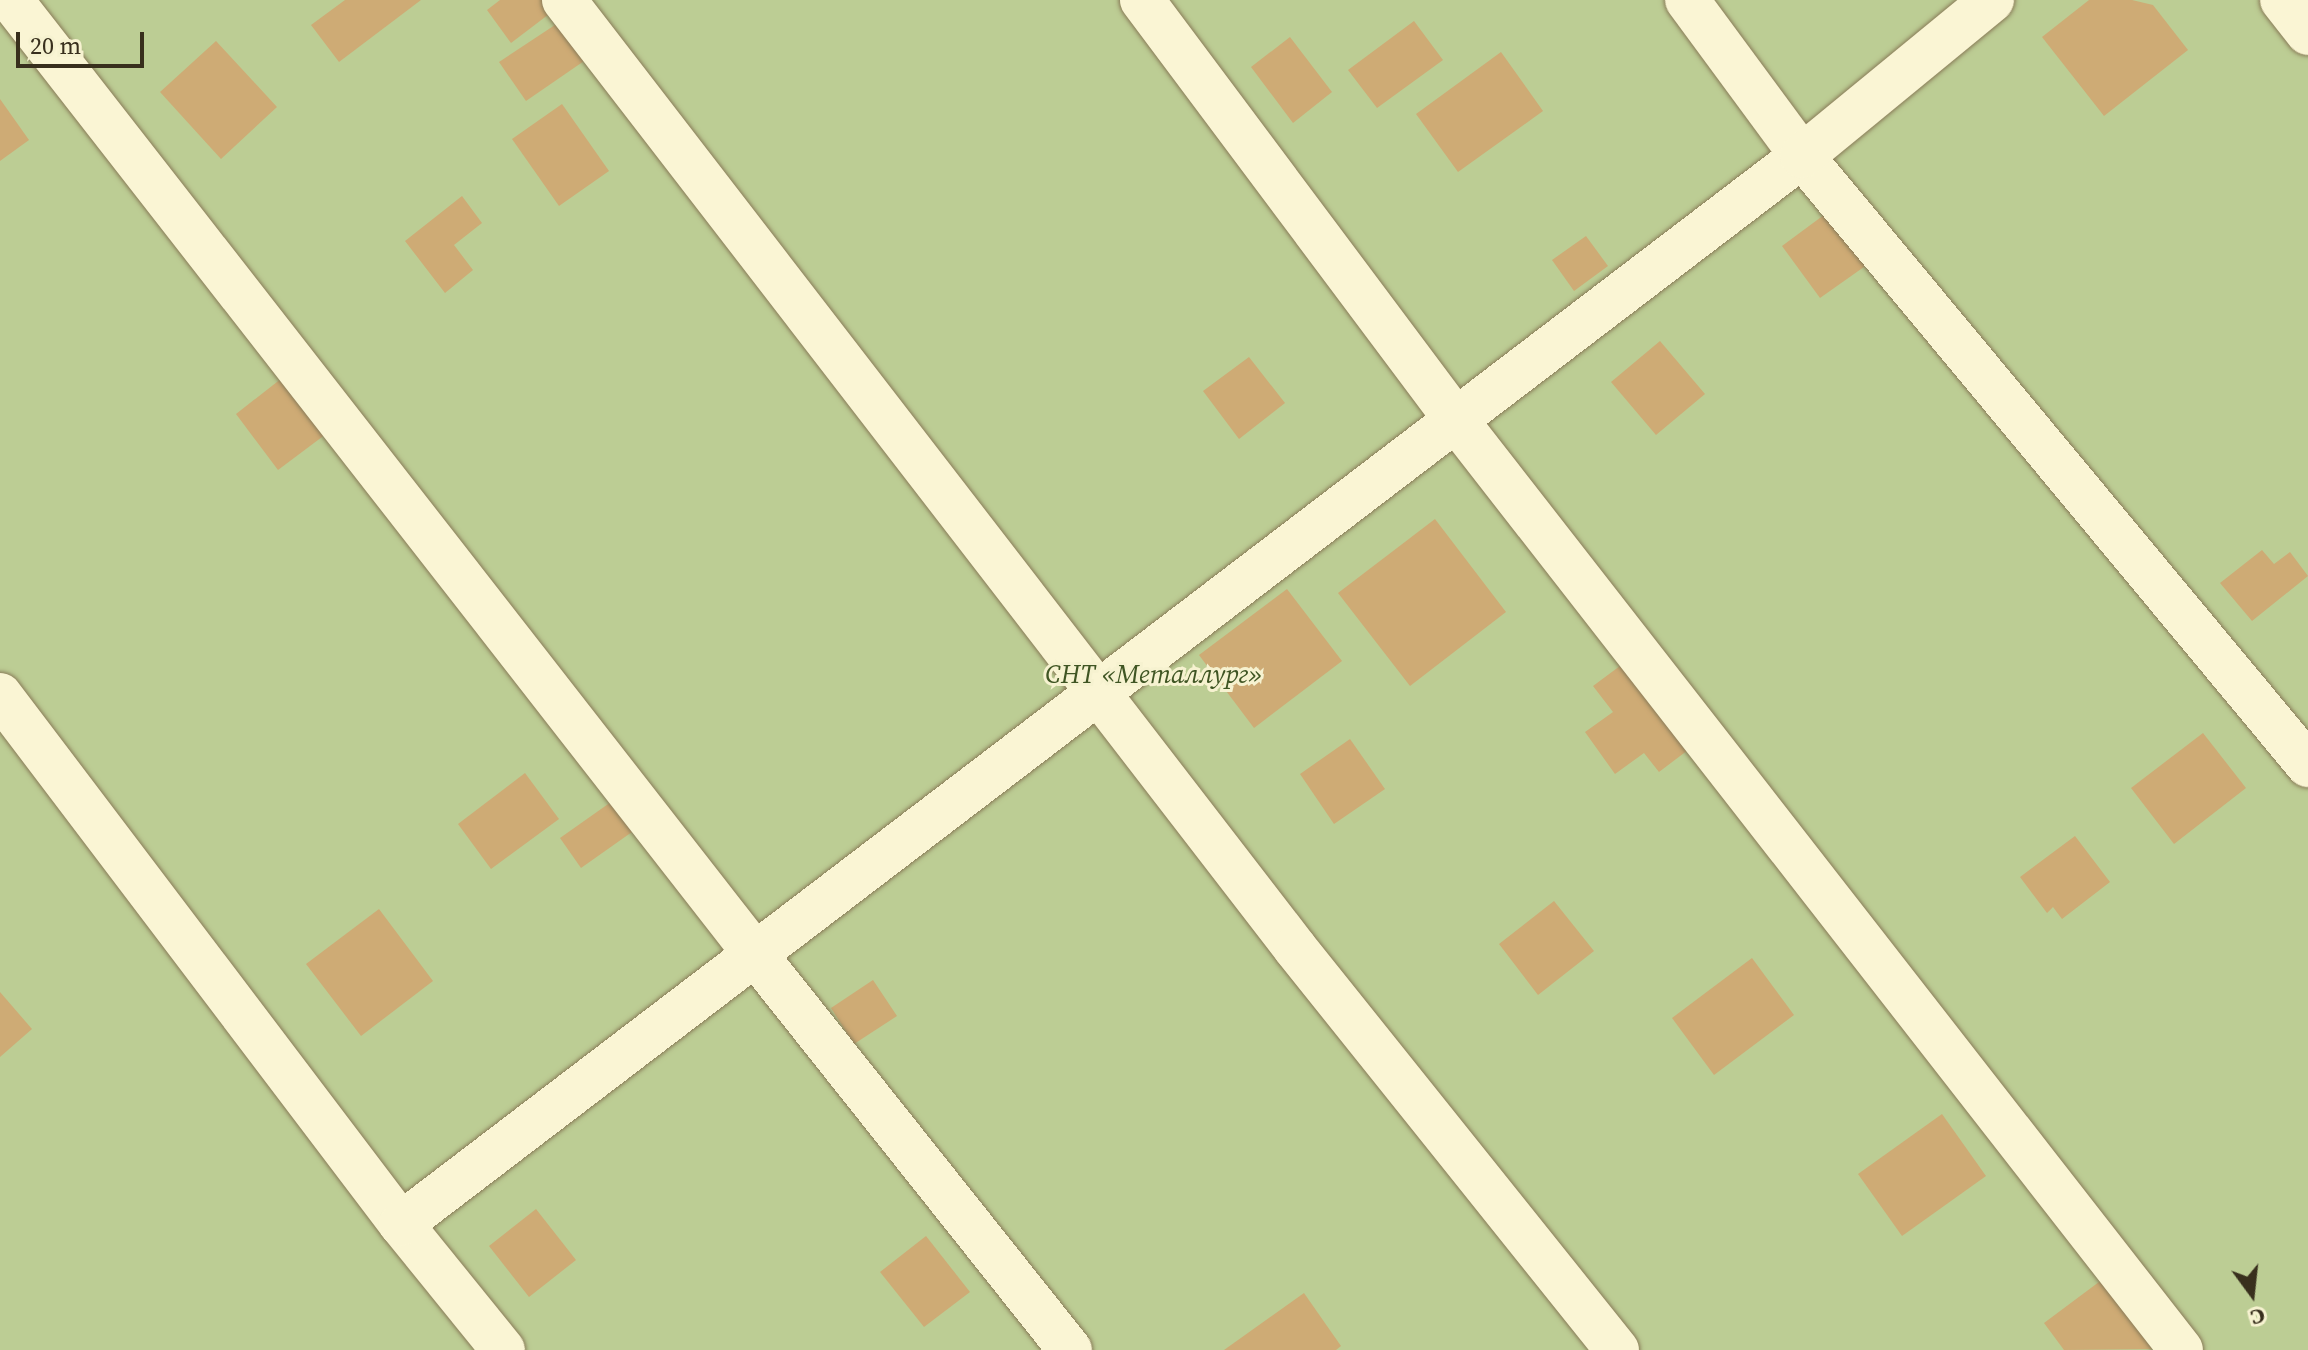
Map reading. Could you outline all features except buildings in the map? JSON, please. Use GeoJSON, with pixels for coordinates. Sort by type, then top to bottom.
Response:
{"type":"FeatureCollection","features":[{"type":"Feature","properties":{"kind":"street"},"geometry":{"type":"LineString","coordinates":[[11,0],[755,954],[1070,1350]]}},
{"type":"Feature","properties":{"kind":"street"},"geometry":{"type":"LineString","coordinates":[[564,0],[1295,948],[1617,1350]]}},
{"type":"Feature","properties":{"kind":"street"},"geometry":{"type":"LineString","coordinates":[[1142,0],[1456,420],[2181,1350]]}},
{"type":"Feature","properties":{"kind":"street"},"geometry":{"type":"LineString","coordinates":[[1687,0],[1802,156],[2308,765]]}},
{"type":"Feature","properties":{"kind":"street"},"geometry":{"type":"LineString","coordinates":[[401,1224],[1802,156],[1992,0]]}},
{"type":"Feature","properties":{"kind":"street"},"geometry":{"type":"LineString","coordinates":[[2282,0],[2308,33]]}},
{"type":"Feature","properties":{"kind":"street"},"geometry":{"type":"LineString","coordinates":[[0,695],[401,1224],[503,1350]]}},
{"type":"Feature","properties":{"kind":"green space","name":"СНТ «Металлург»"},"geometry":{"type":"Polygon","coordinates":[[[0,0],[2308,0],[2308,1350],[0,1350],[0,0]]]}}]}
